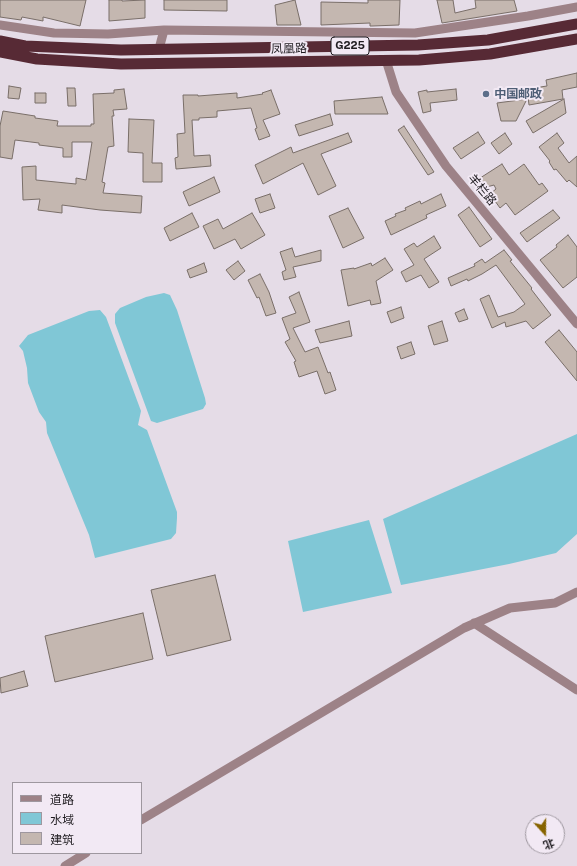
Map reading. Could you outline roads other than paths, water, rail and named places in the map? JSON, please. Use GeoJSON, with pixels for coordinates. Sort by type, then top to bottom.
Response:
{"type":"FeatureCollection","features":[{"type":"Feature","properties":{"kind":"highway","name":"凤凰路"},"geometry":{"type":"LineString","coordinates":[[0,41],[25,46],[121,50],[418,45],[488,40],[577,24]]}},
{"type":"Feature","properties":{"kind":"highway","name":"凤凰路"},"geometry":{"type":"LineString","coordinates":[[0,52],[37,59],[121,64],[419,60],[490,54],[577,39]]}},
{"type":"Feature","properties":{"kind":"street"},"geometry":{"type":"LineString","coordinates":[[0,25],[54,33],[108,34],[164,30],[415,33],[577,7]]}},
{"type":"Feature","properties":{"kind":"street"},"geometry":{"type":"LineString","coordinates":[[159,49],[164,30]]}},
{"type":"Feature","properties":{"kind":"street","name":"羊栏路"},"geometry":{"type":"LineString","coordinates":[[386,60],[396,92],[446,166],[577,324]]}},
{"type":"Feature","properties":{"kind":"street"},"geometry":{"type":"LineString","coordinates":[[142,819],[464,628],[510,608],[555,603],[577,592]]}},
{"type":"Feature","properties":{"kind":"street"},"geometry":{"type":"LineString","coordinates":[[474,623],[577,690]]}},
{"type":"Feature","properties":{"kind":"street"},"geometry":{"type":"LineString","coordinates":[[64,866],[84,854]]}},
{"type":"Feature","properties":{"kind":"water"},"geometry":{"type":"Polygon","coordinates":[[[164,293],[170,295],[177,310],[206,404],[203,409],[157,423],[151,421],[115,323],[115,314],[120,308],[146,297],[164,293]]]}},
{"type":"Feature","properties":{"kind":"water"},"geometry":{"type":"Polygon","coordinates":[[[100,310],[106,317],[141,411],[138,425],[147,430],[177,512],[177,518],[176,533],[171,539],[95,558],[89,535],[47,433],[46,422],[39,412],[28,383],[27,368],[23,351],[19,346],[28,335],[89,311],[100,310]]]}},
{"type":"Feature","properties":{"kind":"water"},"geometry":{"type":"Polygon","coordinates":[[[577,434],[577,534],[556,553],[509,564],[401,585],[383,519],[577,434]]]}},
{"type":"Feature","properties":{"kind":"water"},"geometry":{"type":"Polygon","coordinates":[[[369,520],[392,593],[303,612],[288,541],[369,520]]]}},
{"type":"Feature","properties":{"kind":"place","name":"中国邮政"},"geometry":{"type":"Point","coordinates":[486,94]}}]}
